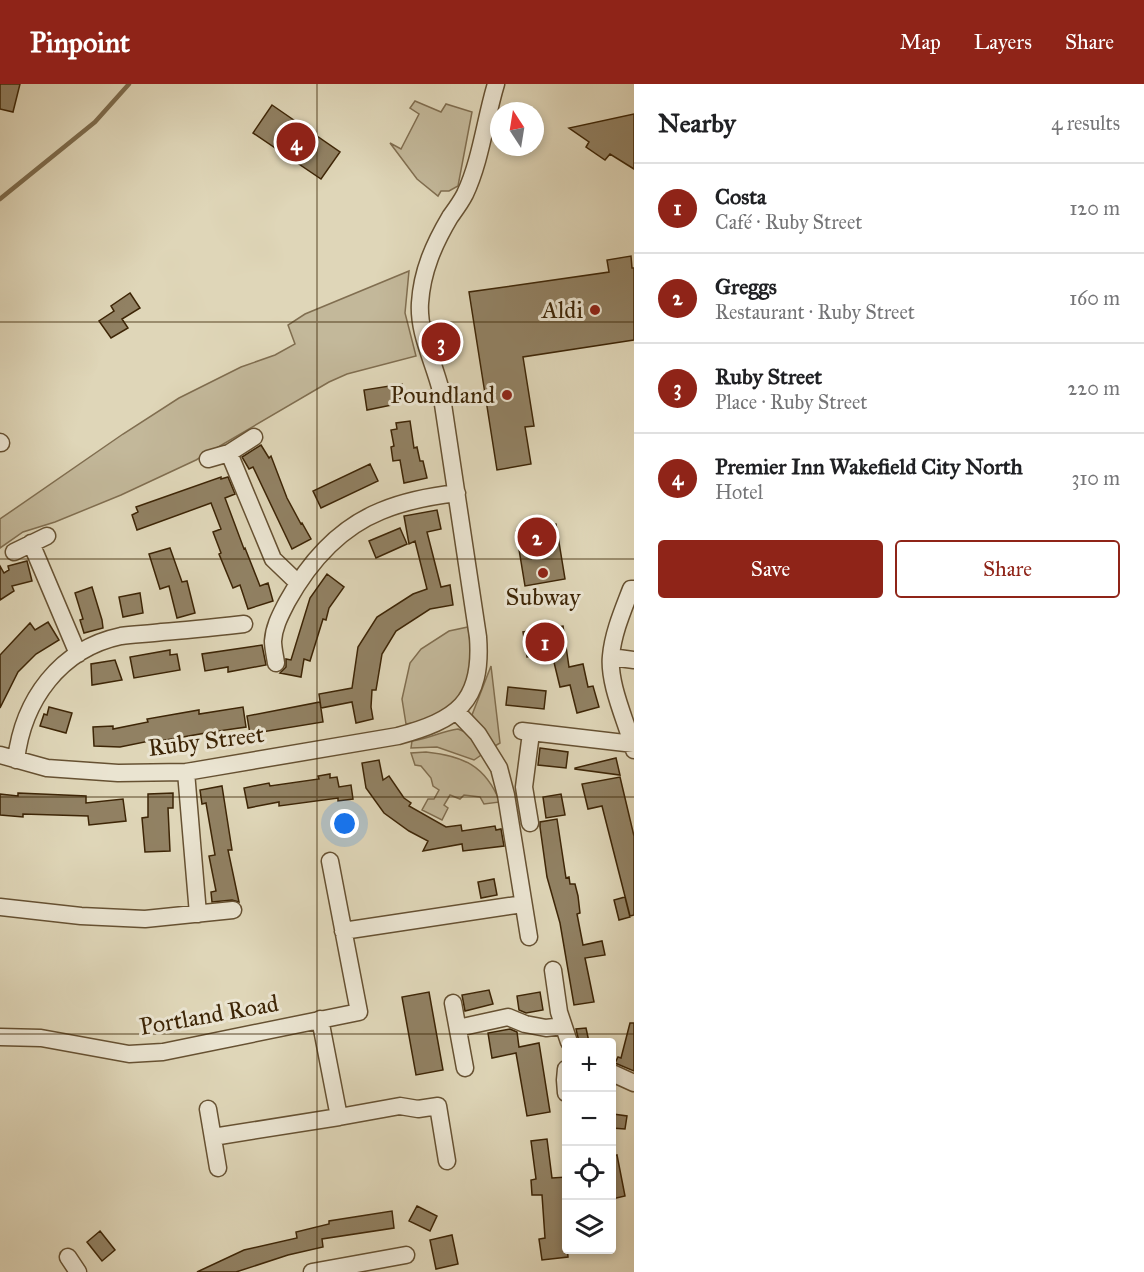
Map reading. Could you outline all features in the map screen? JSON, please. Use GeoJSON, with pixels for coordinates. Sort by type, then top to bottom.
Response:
{"type":"FeatureCollection","features":[{"type":"Feature","properties":{"kind":"street","name":"Ruby Street"},"geometry":{"type":"LineString","coordinates":[[8,757],[47,768],[118,773],[186,772],[398,736],[426,728],[445,720],[456,711],[473,688],[480,656],[439,382],[421,326],[420,304],[427,265],[438,238],[464,196],[471,179],[495,84]]}},
{"type":"Feature","properties":{"kind":"street"},"geometry":{"type":"LineString","coordinates":[[208,459],[229,453],[254,437]]}},
{"type":"Feature","properties":{"kind":"street"},"geometry":{"type":"LineString","coordinates":[[229,453],[273,559],[298,583]]}},
{"type":"Feature","properties":{"kind":"street"},"geometry":{"type":"LineString","coordinates":[[276,663],[273,641],[277,621],[298,583],[318,556],[359,522],[381,511],[406,502],[457,493]]}},
{"type":"Feature","properties":{"kind":"street"},"geometry":{"type":"LineString","coordinates":[[14,552],[39,540],[78,654]]}},
{"type":"Feature","properties":{"kind":"street"},"geometry":{"type":"LineString","coordinates":[[530,823],[524,787],[526,732],[633,746],[613,680],[611,657],[622,610],[633,589]]}},
{"type":"Feature","properties":{"kind":"street"},"geometry":{"type":"LineString","coordinates":[[8,757],[18,742],[32,703],[59,669],[78,654],[121,636],[244,624]]}},
{"type":"Feature","properties":{"kind":"street"},"geometry":{"type":"LineString","coordinates":[[611,657],[634,660]]}},
{"type":"Feature","properties":{"kind":"street"},"geometry":{"type":"LineString","coordinates":[[456,711],[478,734],[499,768],[506,795],[529,937]]}},
{"type":"Feature","properties":{"kind":"street"},"geometry":{"type":"LineString","coordinates":[[186,772],[198,914]]}},
{"type":"Feature","properties":{"kind":"street"},"geometry":{"type":"LineString","coordinates":[[330,861],[343,931],[523,904]]}},
{"type":"Feature","properties":{"kind":"street"},"geometry":{"type":"LineString","coordinates":[[0,907],[81,916],[145,919],[233,910]]}},
{"type":"Feature","properties":{"kind":"street","name":"Portland Road"},"geometry":{"type":"LineString","coordinates":[[0,1037],[41,1038],[129,1053],[163,1052],[358,1012],[343,931]]}},
{"type":"Feature","properties":{"kind":"street"},"geometry":{"type":"LineString","coordinates":[[458,1028],[508,1017],[525,1024],[566,1034],[553,970]]}},
{"type":"Feature","properties":{"kind":"street"},"geometry":{"type":"LineString","coordinates":[[453,1003],[465,1068]]}},
{"type":"Feature","properties":{"kind":"street"},"geometry":{"type":"LineString","coordinates":[[320,1019],[339,1117]]}},
{"type":"Feature","properties":{"kind":"street"},"geometry":{"type":"LineString","coordinates":[[616,1075],[634,1083]]}},
{"type":"Feature","properties":{"kind":"street"},"geometry":{"type":"LineString","coordinates":[[213,1137],[400,1106],[418,1109],[438,1106],[447,1161]]}},
{"type":"Feature","properties":{"kind":"street"},"geometry":{"type":"LineString","coordinates":[[208,1109],[218,1168]]}},
{"type":"Feature","properties":{"kind":"street"},"geometry":{"type":"LineString","coordinates":[[312,1272],[406,1255]]}},
{"type":"Feature","properties":{"kind":"street"},"geometry":{"type":"LineString","coordinates":[[68,1257],[78,1272]]}},
{"type":"Feature","properties":{"kind":"shaded area"},"geometry":{"type":"Polygon","coordinates":[[[415,101],[441,112],[446,104],[472,112],[458,186],[449,191],[441,191],[438,196],[417,179],[390,143],[401,149],[419,114],[410,108],[415,101]]]}},
{"type":"Feature","properties":{"kind":"shaded area"},"geometry":{"type":"Polygon","coordinates":[[[409,271],[405,313],[416,356],[347,374],[329,382],[196,460],[121,495],[55,522],[23,532],[0,548],[0,519],[123,434],[179,398],[241,367],[275,355],[295,344],[288,325],[305,314],[409,271]]]}},
{"type":"Feature","properties":{"kind":"shaded area"},"geometry":{"type":"Polygon","coordinates":[[[468,627],[472,658],[468,680],[453,706],[429,720],[406,724],[402,699],[410,663],[421,649],[449,631],[468,627]]]}},
{"type":"Feature","properties":{"kind":"shaded area"},"geometry":{"type":"Polygon","coordinates":[[[491,666],[500,743],[495,746],[472,715],[491,666]]]}},
{"type":"Feature","properties":{"kind":"shaded area"},"geometry":{"type":"Polygon","coordinates":[[[458,729],[470,734],[484,753],[474,760],[437,747],[411,748],[412,741],[458,729]]]}},
{"type":"Feature","properties":{"kind":"shaded area"},"geometry":{"type":"Polygon","coordinates":[[[426,752],[451,756],[480,771],[494,789],[500,802],[484,804],[480,797],[464,795],[460,799],[450,795],[444,805],[448,808],[442,820],[422,810],[428,799],[434,799],[439,790],[433,786],[431,778],[421,766],[415,765],[411,753],[426,752]]]}},
{"type":"Feature","properties":{"kind":"building"},"geometry":{"type":"Polygon","coordinates":[[[0,84],[20,84],[13,112],[0,109],[0,84]]]}},
{"type":"Feature","properties":{"kind":"building"},"geometry":{"type":"Polygon","coordinates":[[[272,105],[340,152],[321,179],[253,133],[272,105]]]}},
{"type":"Feature","properties":{"kind":"building"},"geometry":{"type":"Polygon","coordinates":[[[634,114],[634,169],[610,154],[605,160],[586,147],[589,142],[569,128],[634,114]]]}},
{"type":"Feature","properties":{"kind":"building"},"geometry":{"type":"Polygon","coordinates":[[[631,256],[632,268],[634,268],[634,340],[523,357],[534,426],[525,427],[531,464],[497,470],[469,292],[609,272],[607,260],[631,256]]]}},
{"type":"Feature","properties":{"kind":"building"},"geometry":{"type":"Polygon","coordinates":[[[130,293],[140,308],[122,319],[128,328],[111,338],[99,321],[114,311],[111,306],[130,293]]]}},
{"type":"Feature","properties":{"kind":"building"},"geometry":{"type":"Polygon","coordinates":[[[402,384],[405,398],[391,400],[392,405],[367,410],[364,390],[402,384]]]}},
{"type":"Feature","properties":{"kind":"building"},"geometry":{"type":"Polygon","coordinates":[[[410,421],[414,448],[417,447],[427,478],[404,483],[400,460],[393,461],[391,447],[394,446],[391,430],[397,429],[396,423],[410,421]]]}},
{"type":"Feature","properties":{"kind":"building"},"geometry":{"type":"Polygon","coordinates":[[[261,445],[269,458],[271,456],[287,498],[311,539],[292,549],[253,467],[249,469],[242,457],[261,445]]]}},
{"type":"Feature","properties":{"kind":"building"},"geometry":{"type":"Polygon","coordinates":[[[370,464],[378,481],[321,508],[313,491],[370,464]]]}},
{"type":"Feature","properties":{"kind":"building"},"geometry":{"type":"Polygon","coordinates":[[[221,477],[221,479],[228,477],[235,494],[225,498],[244,549],[260,586],[268,583],[273,601],[248,609],[240,585],[233,588],[219,554],[221,553],[213,532],[221,529],[211,503],[137,530],[132,515],[138,512],[136,507],[221,477]]]}},
{"type":"Feature","properties":{"kind":"building"},"geometry":{"type":"Polygon","coordinates":[[[437,510],[441,529],[427,532],[441,587],[450,585],[453,605],[430,609],[396,631],[382,654],[376,690],[372,690],[373,719],[356,723],[352,702],[321,708],[319,694],[352,688],[358,647],[377,617],[413,594],[427,589],[415,541],[409,544],[404,516],[437,510]]]}},
{"type":"Feature","properties":{"kind":"building"},"geometry":{"type":"Polygon","coordinates":[[[556,524],[565,579],[525,586],[516,531],[556,524]]]}},
{"type":"Feature","properties":{"kind":"building"},"geometry":{"type":"Polygon","coordinates":[[[400,528],[407,544],[376,558],[369,541],[400,528]]]}},
{"type":"Feature","properties":{"kind":"building"},"geometry":{"type":"Polygon","coordinates":[[[170,548],[182,582],[187,581],[195,613],[177,618],[169,586],[160,589],[149,554],[170,548]]]}},
{"type":"Feature","properties":{"kind":"building"},"geometry":{"type":"Polygon","coordinates":[[[27,561],[32,581],[12,586],[14,591],[0,600],[0,566],[4,573],[9,570],[8,566],[27,561]]]}},
{"type":"Feature","properties":{"kind":"building"},"geometry":{"type":"Polygon","coordinates":[[[327,574],[344,587],[329,608],[326,620],[323,619],[310,661],[304,659],[301,677],[280,673],[286,667],[286,659],[291,660],[310,598],[327,574]]]}},
{"type":"Feature","properties":{"kind":"building"},"geometry":{"type":"Polygon","coordinates":[[[92,587],[103,628],[84,633],[80,620],[83,619],[75,593],[92,587]]]}},
{"type":"Feature","properties":{"kind":"building"},"geometry":{"type":"Polygon","coordinates":[[[140,593],[143,613],[123,617],[119,597],[140,593]]]}},
{"type":"Feature","properties":{"kind":"building"},"geometry":{"type":"Polygon","coordinates":[[[48,622],[59,640],[36,654],[18,672],[0,708],[0,655],[30,623],[35,630],[48,622]]]}},
{"type":"Feature","properties":{"kind":"building"},"geometry":{"type":"Polygon","coordinates":[[[563,626],[569,667],[583,664],[588,687],[593,686],[599,707],[577,713],[570,685],[560,687],[552,654],[527,657],[523,632],[563,626]]]}},
{"type":"Feature","properties":{"kind":"building"},"geometry":{"type":"Polygon","coordinates":[[[262,645],[266,665],[228,672],[228,667],[205,671],[202,654],[262,645]]]}},
{"type":"Feature","properties":{"kind":"building"},"geometry":{"type":"Polygon","coordinates":[[[170,650],[170,655],[177,654],[180,670],[134,678],[130,657],[170,650]]]}},
{"type":"Feature","properties":{"kind":"building"},"geometry":{"type":"Polygon","coordinates":[[[115,660],[122,680],[92,685],[91,664],[115,660]]]}},
{"type":"Feature","properties":{"kind":"building"},"geometry":{"type":"Polygon","coordinates":[[[508,687],[546,691],[544,709],[506,705],[508,687]]]}},
{"type":"Feature","properties":{"kind":"building"},"geometry":{"type":"Polygon","coordinates":[[[320,702],[323,722],[250,734],[247,716],[320,702]]]}},
{"type":"Feature","properties":{"kind":"building"},"geometry":{"type":"Polygon","coordinates":[[[49,707],[72,713],[66,733],[40,726],[49,707]]]}},
{"type":"Feature","properties":{"kind":"building"},"geometry":{"type":"Polygon","coordinates":[[[243,707],[246,727],[218,731],[219,734],[206,735],[206,733],[160,741],[159,739],[120,747],[94,746],[93,727],[113,726],[113,729],[148,722],[147,719],[199,710],[199,714],[243,707]]]}},
{"type":"Feature","properties":{"kind":"building"},"geometry":{"type":"Polygon","coordinates":[[[540,748],[568,752],[566,768],[538,765],[540,748]]]}},
{"type":"Feature","properties":{"kind":"building"},"geometry":{"type":"Polygon","coordinates":[[[616,758],[620,775],[575,769],[575,768],[616,758]]]}},
{"type":"Feature","properties":{"kind":"building"},"geometry":{"type":"Polygon","coordinates":[[[379,760],[383,780],[389,776],[404,798],[411,803],[409,806],[446,827],[461,825],[462,831],[495,826],[496,830],[501,829],[504,846],[463,851],[462,844],[423,851],[428,841],[384,813],[366,788],[362,763],[379,760]]]}},
{"type":"Feature","properties":{"kind":"building"},"geometry":{"type":"Polygon","coordinates":[[[330,774],[330,778],[337,777],[339,787],[351,785],[353,799],[338,801],[338,798],[279,806],[279,802],[248,808],[244,788],[269,783],[270,786],[319,779],[318,776],[330,774]]]}},
{"type":"Feature","properties":{"kind":"building"},"geometry":{"type":"Polygon","coordinates":[[[620,777],[634,836],[634,915],[630,916],[602,806],[588,809],[582,784],[620,777]]]}},
{"type":"Feature","properties":{"kind":"building"},"geometry":{"type":"Polygon","coordinates":[[[222,786],[232,850],[228,850],[239,902],[232,900],[212,902],[211,892],[216,891],[209,856],[215,855],[206,803],[202,804],[200,790],[222,786]]]}},
{"type":"Feature","properties":{"kind":"building"},"geometry":{"type":"Polygon","coordinates":[[[18,793],[86,796],[86,803],[123,799],[126,821],[89,825],[88,816],[0,815],[0,794],[18,796],[18,793]]]}},
{"type":"Feature","properties":{"kind":"building"},"geometry":{"type":"Polygon","coordinates":[[[173,793],[173,808],[168,808],[170,851],[145,852],[142,818],[148,817],[148,794],[173,793]]]}},
{"type":"Feature","properties":{"kind":"building"},"geometry":{"type":"Polygon","coordinates":[[[561,794],[565,815],[546,818],[543,797],[561,794]]]}},
{"type":"Feature","properties":{"kind":"building"},"geometry":{"type":"Polygon","coordinates":[[[557,819],[566,878],[569,877],[570,884],[575,884],[578,896],[580,913],[577,914],[583,945],[602,941],[605,955],[585,958],[594,1002],[574,1005],[560,923],[547,877],[540,827],[540,822],[557,819]]]}},
{"type":"Feature","properties":{"kind":"building"},"geometry":{"type":"Polygon","coordinates":[[[494,879],[497,895],[481,898],[478,882],[494,879]]]}},
{"type":"Feature","properties":{"kind":"building"},"geometry":{"type":"Polygon","coordinates":[[[625,897],[630,917],[619,920],[614,900],[625,897]]]}},
{"type":"Feature","properties":{"kind":"building"},"geometry":{"type":"Polygon","coordinates":[[[489,990],[493,1004],[465,1011],[462,995],[489,990]]]}},
{"type":"Feature","properties":{"kind":"building"},"geometry":{"type":"Polygon","coordinates":[[[429,992],[443,1070],[416,1075],[402,997],[429,992]]]}},
{"type":"Feature","properties":{"kind":"building"},"geometry":{"type":"Polygon","coordinates":[[[540,992],[543,1010],[526,1013],[519,1010],[517,996],[540,992]]]}},
{"type":"Feature","properties":{"kind":"building"},"geometry":{"type":"Polygon","coordinates":[[[630,1023],[634,1023],[634,1071],[616,1063],[618,1057],[621,1058],[630,1023]]]}},
{"type":"Feature","properties":{"kind":"building"},"geometry":{"type":"Polygon","coordinates":[[[586,1028],[588,1038],[578,1038],[576,1029],[586,1028]]]}},
{"type":"Feature","properties":{"kind":"building"},"geometry":{"type":"Polygon","coordinates":[[[510,1029],[517,1032],[519,1047],[539,1043],[550,1112],[527,1116],[516,1053],[492,1058],[488,1033],[510,1029]]]}},
{"type":"Feature","properties":{"kind":"building"},"geometry":{"type":"Polygon","coordinates":[[[616,1114],[627,1116],[625,1129],[616,1128],[616,1114]]]}},
{"type":"Feature","properties":{"kind":"building"},"geometry":{"type":"Polygon","coordinates":[[[547,1139],[552,1178],[562,1177],[562,1254],[568,1254],[568,1257],[542,1260],[539,1239],[545,1238],[542,1195],[532,1195],[531,1180],[536,1179],[531,1141],[547,1139]]]}},
{"type":"Feature","properties":{"kind":"building"},"geometry":{"type":"Polygon","coordinates":[[[616,1155],[625,1196],[616,1198],[616,1155]]]}},
{"type":"Feature","properties":{"kind":"building"},"geometry":{"type":"Polygon","coordinates":[[[417,1206],[437,1216],[430,1231],[409,1221],[417,1206]]]}},
{"type":"Feature","properties":{"kind":"building"},"geometry":{"type":"Polygon","coordinates":[[[392,1211],[394,1228],[322,1239],[323,1247],[288,1255],[236,1272],[197,1272],[244,1250],[297,1238],[296,1232],[329,1224],[329,1221],[392,1211]]]}},
{"type":"Feature","properties":{"kind":"building"},"geometry":{"type":"Polygon","coordinates":[[[100,1231],[115,1250],[102,1261],[87,1242],[100,1231]]]}},
{"type":"Feature","properties":{"kind":"building"},"geometry":{"type":"Polygon","coordinates":[[[452,1235],[458,1264],[436,1269],[430,1240],[452,1235]]]}},
{"type":"Feature","properties":{"kind":"waterway"},"geometry":{"type":"LineString","coordinates":[[0,199],[95,122],[129,84]]}},
{"type":"Feature","properties":{"kind":"place","name":"Premier Inn Wakefield City North"},"geometry":{"type":"Point","coordinates":[296,142]}},
{"type":"Feature","properties":{"kind":"place","name":"Aldi"},"geometry":{"type":"Point","coordinates":[595,310]}},
{"type":"Feature","properties":{"kind":"place","name":"Ruby Street"},"geometry":{"type":"Point","coordinates":[441,342]}},
{"type":"Feature","properties":{"kind":"place","name":"Poundland"},"geometry":{"type":"Point","coordinates":[507,395]}},
{"type":"Feature","properties":{"kind":"place","name":"Greggs"},"geometry":{"type":"Point","coordinates":[537,537]}},
{"type":"Feature","properties":{"kind":"place","name":"Subway"},"geometry":{"type":"Point","coordinates":[543,573]}},
{"type":"Feature","properties":{"kind":"place","name":"Costa"},"geometry":{"type":"Point","coordinates":[545,642]}}]}
